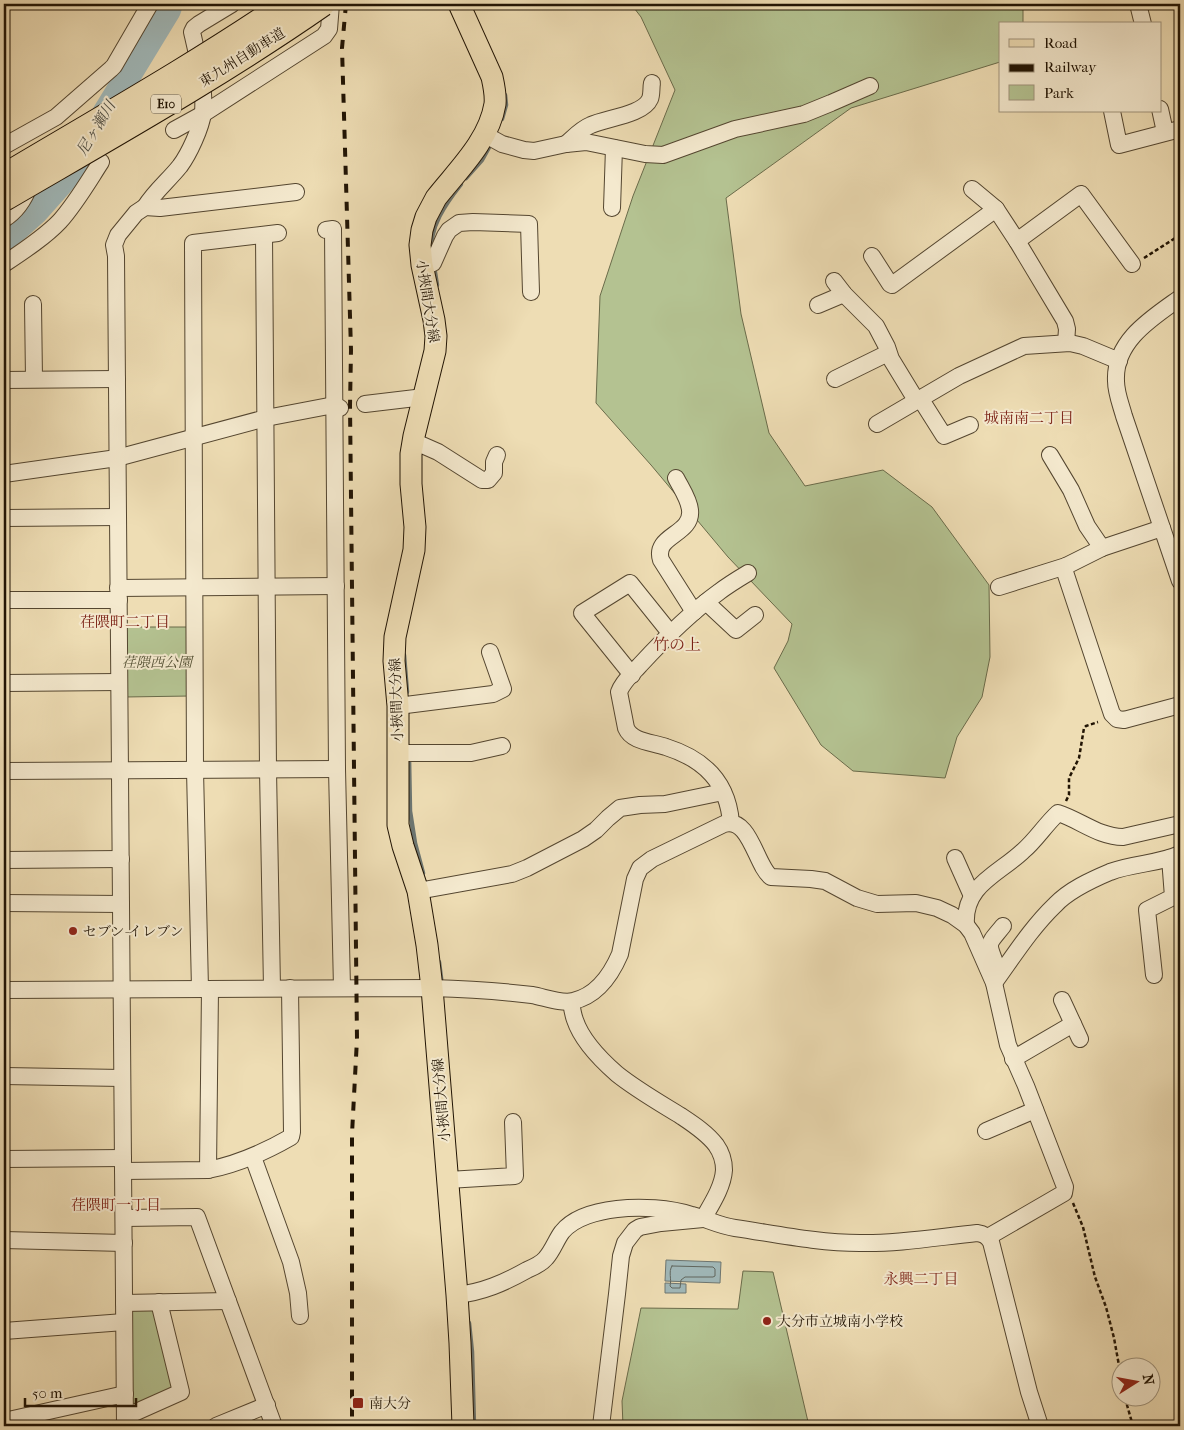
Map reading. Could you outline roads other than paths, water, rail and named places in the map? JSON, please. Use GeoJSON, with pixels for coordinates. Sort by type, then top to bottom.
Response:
{"type":"FeatureCollection","features":[{"type":"Feature","properties":{"kind":"highway","name":"東九州自動車道"},"geometry":{"type":"LineString","coordinates":[[4,176],[127,104],[250,28],[285,4]]}},
{"type":"Feature","properties":{"kind":"highway","name":"東九州自動車道"},"geometry":{"type":"LineString","coordinates":[[4,199],[260,47],[323,4]]}},
{"type":"Feature","properties":{"kind":"main road","name":"小挾間大分線"},"geometry":{"type":"LineString","coordinates":[[459,4],[492,77],[495,103],[485,134],[436,198],[426,217],[420,239],[420,252],[434,320],[436,343],[434,359],[411,454],[410,469],[415,527],[414,550],[394,650],[398,706],[398,825],[418,891],[432,988],[457,1295],[463,1426]]}},
{"type":"Feature","properties":{"kind":"street"},"geometry":{"type":"LineString","coordinates":[[4,146],[56,116],[114,66],[150,4]]}},
{"type":"Feature","properties":{"kind":"street"},"geometry":{"type":"LineString","coordinates":[[159,1302],[181,1392],[125,1422],[116,256],[114,245],[118,235],[136,213],[145,208],[154,194],[179,167],[190,150],[203,114],[200,68],[192,32],[199,24],[232,4]]}},
{"type":"Feature","properties":{"kind":"street"},"geometry":{"type":"LineString","coordinates":[[174,130],[203,114],[324,36],[329,29],[331,4]]}},
{"type":"Feature","properties":{"kind":"street"},"geometry":{"type":"LineString","coordinates":[[1138,4],[1142,22]]}},
{"type":"Feature","properties":{"kind":"street"},"geometry":{"type":"LineString","coordinates":[[566,144],[580,131],[590,125],[628,113],[644,105],[651,96],[652,83]]}},
{"type":"Feature","properties":{"kind":"street"},"geometry":{"type":"LineString","coordinates":[[485,134],[502,144],[524,150],[534,151],[586,142],[645,154],[662,155],[735,129],[804,114],[832,104],[870,86]]}},
{"type":"Feature","properties":{"kind":"street"},"geometry":{"type":"LineString","coordinates":[[1112,112],[1119,145],[1173,131],[1162,112]]}},
{"type":"Feature","properties":{"kind":"street"},"geometry":{"type":"LineString","coordinates":[[4,219],[12,214],[26,194],[56,116]]}},
{"type":"Feature","properties":{"kind":"street"},"geometry":{"type":"LineString","coordinates":[[612,208],[614,148]]}},
{"type":"Feature","properties":{"kind":"street"},"geometry":{"type":"LineString","coordinates":[[4,264],[59,222],[78,199],[101,162]]}},
{"type":"Feature","properties":{"kind":"street"},"geometry":{"type":"LineString","coordinates":[[972,189],[996,209],[1017,241],[1065,322],[1067,330],[1066,343]]}},
{"type":"Feature","properties":{"kind":"street"},"geometry":{"type":"LineString","coordinates":[[145,208],[160,208],[296,192]]}},
{"type":"Feature","properties":{"kind":"street"},"geometry":{"type":"LineString","coordinates":[[1017,241],[1081,194],[1132,264]]}},
{"type":"Feature","properties":{"kind":"street"},"geometry":{"type":"LineString","coordinates":[[872,256],[892,285],[996,209]]}},
{"type":"Feature","properties":{"kind":"street"},"geometry":{"type":"LineString","coordinates":[[423,267],[433,264],[449,230],[459,223],[529,224],[531,292]]}},
{"type":"Feature","properties":{"kind":"street"},"geometry":{"type":"LineString","coordinates":[[326,230],[333,229],[337,406],[337,769],[342,988]]}},
{"type":"Feature","properties":{"kind":"street"},"geometry":{"type":"LineString","coordinates":[[208,1170],[205,989],[195,770],[193,243],[271,234],[266,418],[268,770],[272,988]]}},
{"type":"Feature","properties":{"kind":"street"},"geometry":{"type":"LineString","coordinates":[[834,281],[844,294],[876,326],[888,353],[944,436],[970,425]]}},
{"type":"Feature","properties":{"kind":"street"},"geometry":{"type":"LineString","coordinates":[[818,306],[844,294]]}},
{"type":"Feature","properties":{"kind":"street"},"geometry":{"type":"LineString","coordinates":[[1180,298],[1137,330],[1124,349],[1115,379],[1124,416],[1180,577]]}},
{"type":"Feature","properties":{"kind":"street"},"geometry":{"type":"LineString","coordinates":[[33,304],[34,379]]}},
{"type":"Feature","properties":{"kind":"street"},"geometry":{"type":"LineString","coordinates":[[877,424],[959,376],[1024,346],[1066,343],[1083,346],[1119,361]]}},
{"type":"Feature","properties":{"kind":"street"},"geometry":{"type":"LineString","coordinates":[[835,379],[888,353]]}},
{"type":"Feature","properties":{"kind":"street"},"geometry":{"type":"LineString","coordinates":[[4,380],[117,379]]}},
{"type":"Feature","properties":{"kind":"street"},"geometry":{"type":"LineString","coordinates":[[365,404],[424,397]]}},
{"type":"Feature","properties":{"kind":"street"},"geometry":{"type":"LineString","coordinates":[[4,474],[117,458],[266,418],[337,406]]}},
{"type":"Feature","properties":{"kind":"street"},"geometry":{"type":"LineString","coordinates":[[413,441],[438,452],[482,480],[488,480],[494,473],[494,462],[497,455]]}},
{"type":"Feature","properties":{"kind":"street"},"geometry":{"type":"LineString","coordinates":[[1050,455],[1071,490],[1087,526],[1102,548]]}},
{"type":"Feature","properties":{"kind":"street"},"geometry":{"type":"LineString","coordinates":[[676,478],[687,499],[691,517],[687,524],[661,547],[660,554],[662,560],[700,607],[736,630],[755,615]]}},
{"type":"Feature","properties":{"kind":"street"},"geometry":{"type":"LineString","coordinates":[[4,518],[118,517]]}},
{"type":"Feature","properties":{"kind":"street"},"geometry":{"type":"LineString","coordinates":[[1000,587],[1066,566],[1102,548],[1162,528]]}},
{"type":"Feature","properties":{"kind":"street"},"geometry":{"type":"LineString","coordinates":[[1066,566],[1065,572],[1114,717],[1124,720],[1180,705]]}},
{"type":"Feature","properties":{"kind":"street"},"geometry":{"type":"LineString","coordinates":[[731,823],[729,806],[723,792],[709,772],[699,763],[678,751],[636,739],[628,733],[619,692],[621,686],[700,607],[748,573]]}},
{"type":"Feature","properties":{"kind":"street"},"geometry":{"type":"LineString","coordinates":[[632,675],[582,613],[630,583],[671,634]]}},
{"type":"Feature","properties":{"kind":"street"},"geometry":{"type":"LineString","coordinates":[[4,600],[118,594],[194,587],[336,586]]}},
{"type":"Feature","properties":{"kind":"street"},"geometry":{"type":"LineString","coordinates":[[398,706],[493,694],[500,691],[503,688],[490,652]]}},
{"type":"Feature","properties":{"kind":"street"},"geometry":{"type":"LineString","coordinates":[[4,683],[119,682]]}},
{"type":"Feature","properties":{"kind":"street"},"geometry":{"type":"LineString","coordinates":[[398,753],[471,753],[502,746]]}},
{"type":"Feature","properties":{"kind":"street"},"geometry":{"type":"LineString","coordinates":[[4,771],[337,769]]}},
{"type":"Feature","properties":{"kind":"street"},"geometry":{"type":"LineString","coordinates":[[418,891],[512,874],[527,868],[583,839],[620,808],[666,804],[723,792]]}},
{"type":"Feature","properties":{"kind":"street"},"geometry":{"type":"LineString","coordinates":[[966,925],[966,907],[972,896],[987,880],[1024,851],[1058,813],[1101,834],[1114,837],[1123,837],[1180,824]]}},
{"type":"Feature","properties":{"kind":"street"},"geometry":{"type":"LineString","coordinates":[[4,990],[432,988],[490,991],[571,1002],[594,991],[617,962],[640,868],[659,855],[724,824],[731,823],[736,825],[749,839],[765,871],[771,877],[811,878],[825,881],[857,898],[877,904],[916,903],[937,908],[956,918],[966,925],[972,933],[997,979]]}},
{"type":"Feature","properties":{"kind":"street"},"geometry":{"type":"LineString","coordinates":[[997,979],[1045,915],[1064,897],[1111,872],[1136,864],[1175,856],[1173,897],[1147,910],[1154,974]]}},
{"type":"Feature","properties":{"kind":"street"},"geometry":{"type":"LineString","coordinates":[[955,858],[972,896]]}},
{"type":"Feature","properties":{"kind":"street"},"geometry":{"type":"LineString","coordinates":[[4,860],[121,859]]}},
{"type":"Feature","properties":{"kind":"street"},"geometry":{"type":"LineString","coordinates":[[4,903],[121,904]]}},
{"type":"Feature","properties":{"kind":"street"},"geometry":{"type":"LineString","coordinates":[[988,1237],[1064,1193],[1065,1189],[1026,1086],[1006,1040],[997,979],[989,947],[990,942],[1003,926]]}},
{"type":"Feature","properties":{"kind":"street"},"geometry":{"type":"LineString","coordinates":[[4,1159],[208,1170],[253,1157],[285,1141],[291,1137],[292,1132],[290,988]]}},
{"type":"Feature","properties":{"kind":"street"},"geometry":{"type":"LineString","coordinates":[[1013,1059],[1077,1031],[1062,1000]]}},
{"type":"Feature","properties":{"kind":"street"},"geometry":{"type":"LineString","coordinates":[[571,1002],[578,1028],[602,1060],[625,1080],[699,1129],[709,1137],[719,1150],[723,1163],[723,1176],[718,1191],[703,1220]]}},
{"type":"Feature","properties":{"kind":"street"},"geometry":{"type":"LineString","coordinates":[[4,1076],[122,1078]]}},
{"type":"Feature","properties":{"kind":"street"},"geometry":{"type":"LineString","coordinates":[[986,1131],[1035,1110]]}},
{"type":"Feature","properties":{"kind":"street"},"geometry":{"type":"LineString","coordinates":[[448,1180],[515,1176],[513,1122]]}},
{"type":"Feature","properties":{"kind":"street"},"geometry":{"type":"LineString","coordinates":[[253,1157],[291,1262],[298,1293],[300,1316]]}},
{"type":"Feature","properties":{"kind":"street"},"geometry":{"type":"LineString","coordinates":[[457,1295],[498,1286],[540,1263],[546,1258],[563,1231],[582,1218],[595,1213],[621,1208],[648,1208],[693,1215],[726,1227],[834,1242],[874,1243],[977,1233],[984,1234],[991,1242],[1028,1392],[1040,1426]]}},
{"type":"Feature","properties":{"kind":"street"},"geometry":{"type":"LineString","coordinates":[[124,1218],[197,1217],[274,1426]]}},
{"type":"Feature","properties":{"kind":"street"},"geometry":{"type":"LineString","coordinates":[[601,1426],[621,1256],[625,1243],[635,1230],[640,1227],[661,1223],[703,1220]]}},
{"type":"Feature","properties":{"kind":"street"},"geometry":{"type":"LineString","coordinates":[[4,1240],[124,1243]]}},
{"type":"Feature","properties":{"kind":"street"},"geometry":{"type":"LineString","coordinates":[[124,1303],[228,1301]]}},
{"type":"Feature","properties":{"kind":"street"},"geometry":{"type":"LineString","coordinates":[[4,1331],[124,1322]]}},
{"type":"Feature","properties":{"kind":"street"},"geometry":{"type":"LineString","coordinates":[[4,1421],[125,1394]]}},
{"type":"Feature","properties":{"kind":"street"},"geometry":{"type":"LineString","coordinates":[[216,1426],[267,1405]]}},
{"type":"Feature","properties":{"kind":"water"},"geometry":{"type":"Polygon","coordinates":[[[666,1260],[721,1262],[720,1283],[665,1281],[666,1260]]]}},
{"type":"Feature","properties":{"kind":"water"},"geometry":{"type":"Polygon","coordinates":[[[665,1283],[686,1284],[686,1293],[665,1293],[665,1283]]]}},
{"type":"Feature","properties":{"kind":"waterway","name":"尼ヶ瀬川"},"geometry":{"type":"LineString","coordinates":[[4,238],[35,212],[67,176],[170,4]]}},
{"type":"Feature","properties":{"kind":"waterway"},"geometry":{"type":"LineString","coordinates":[[502,119],[506,105],[505,95]]}},
{"type":"Feature","properties":{"kind":"waterway"},"geometry":{"type":"LineString","coordinates":[[466,178],[482,160],[492,142]]}},
{"type":"Feature","properties":{"kind":"waterway"},"geometry":{"type":"LineString","coordinates":[[432,253],[431,244],[435,225],[444,208],[461,184]]}},
{"type":"Feature","properties":{"kind":"waterway"},"geometry":{"type":"LineString","coordinates":[[434,266],[437,285]]}},
{"type":"Feature","properties":{"kind":"waterway"},"geometry":{"type":"LineString","coordinates":[[404,655],[407,692]]}},
{"type":"Feature","properties":{"kind":"waterway"},"geometry":{"type":"LineString","coordinates":[[409,757],[410,811],[415,843],[423,873]]}},
{"type":"Feature","properties":{"kind":"waterway"},"geometry":{"type":"LineString","coordinates":[[439,962],[442,986]]}},
{"type":"Feature","properties":{"kind":"waterway"},"geometry":{"type":"LineString","coordinates":[[469,1323],[472,1352],[474,1426]]}},
{"type":"Feature","properties":{"kind":"railway"},"geometry":{"type":"LineString","coordinates":[[346,4],[342,48],[351,350],[357,1039],[352,1134],[352,1426]]}},
{"type":"Feature","properties":{"kind":"place","name":"セブン-イレブン"},"geometry":{"type":"Point","coordinates":[73,931]}},
{"type":"Feature","properties":{"kind":"place","name":"大分市立城南小学校"},"geometry":{"type":"Point","coordinates":[767,1321]}},
{"type":"Feature","properties":{"kind":"place","name":"南大分"},"geometry":{"type":"Point","coordinates":[358,1403]}},
{"type":"Feature","properties":{"kind":"district","name":"城南南二丁目"},"geometry":{"type":"Point","coordinates":[1029,418]}},
{"type":"Feature","properties":{"kind":"district","name":"荏隈町二丁目"},"geometry":{"type":"Point","coordinates":[125,622]}},
{"type":"Feature","properties":{"kind":"district","name":"竹の上"},"geometry":{"type":"Point","coordinates":[677,644]}},
{"type":"Feature","properties":{"kind":"district","name":"荏隈町一丁目"},"geometry":{"type":"Point","coordinates":[116,1205]}},
{"type":"Feature","properties":{"kind":"district","name":"永興二丁目"},"geometry":{"type":"Point","coordinates":[921,1279]}},
{"type":"Feature","properties":{"kind":"park label","name":"荏隈西公園"},"geometry":{"type":"Point","coordinates":[157,662]}}]}
